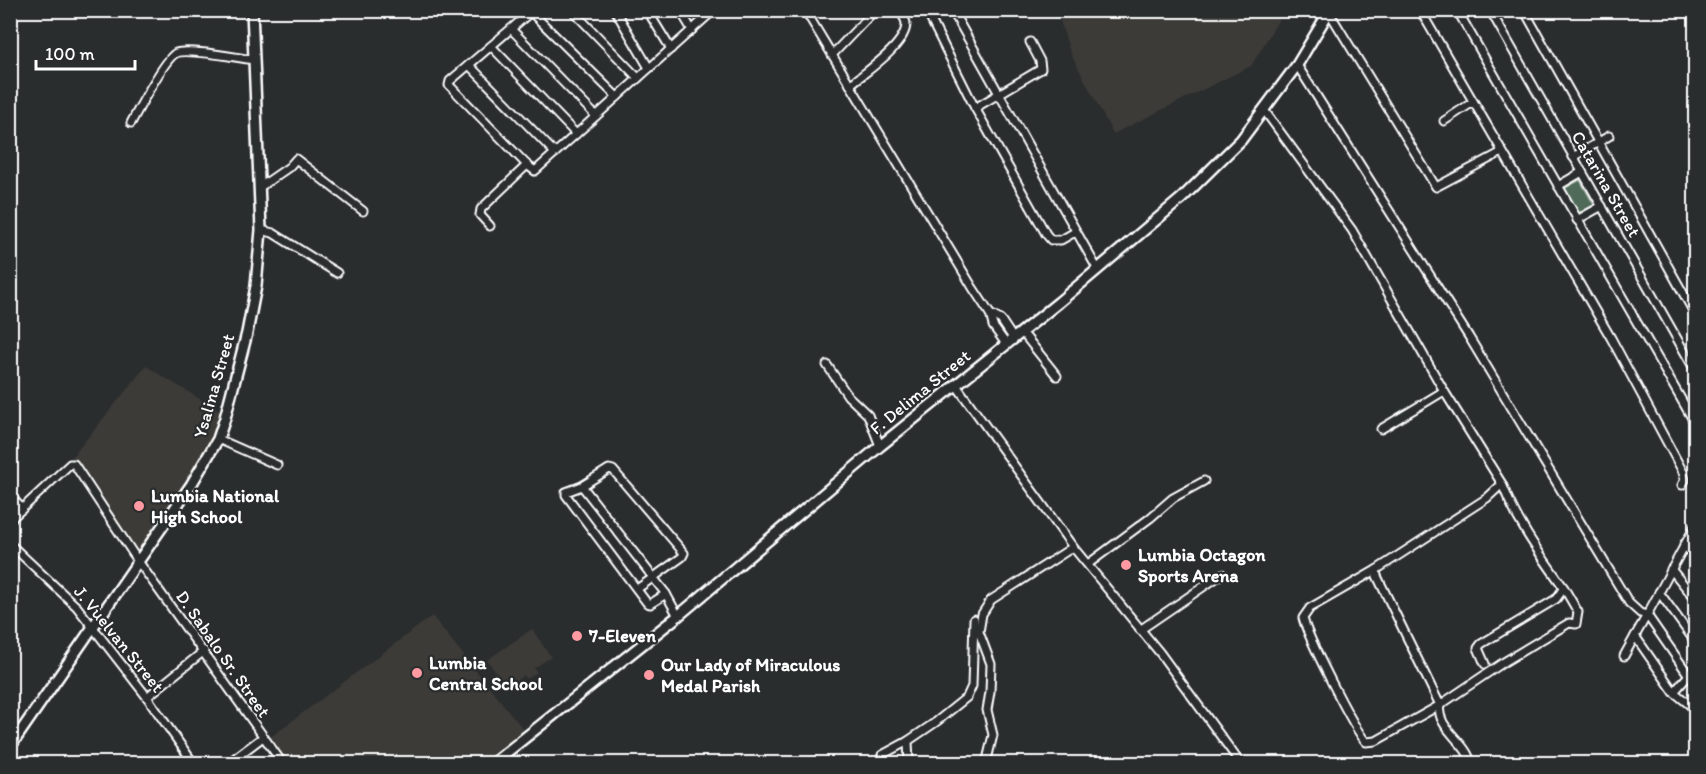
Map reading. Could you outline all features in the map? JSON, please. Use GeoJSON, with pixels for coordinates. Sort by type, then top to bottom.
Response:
{"type":"FeatureCollection","features":[{"type":"Feature","properties":{"kind":"street","name":"Ysalina Street"},"geometry":{"type":"LineString","coordinates":[[12,741],[191,485],[218,439],[225,418],[249,324],[256,286],[261,230],[252,10]]}},
{"type":"Feature","properties":{"kind":"street"},"geometry":{"type":"LineString","coordinates":[[572,10],[638,78]]}},
{"type":"Feature","properties":{"kind":"street"},"geometry":{"type":"LineString","coordinates":[[615,10],[649,68]]}},
{"type":"Feature","properties":{"kind":"street"},"geometry":{"type":"LineString","coordinates":[[647,10],[671,49]]}},
{"type":"Feature","properties":{"kind":"street"},"geometry":{"type":"LineString","coordinates":[[680,10],[692,30]]}},
{"type":"Feature","properties":{"kind":"street"},"geometry":{"type":"LineString","coordinates":[[805,10],[933,224],[990,314],[1001,320],[1010,341]]}},
{"type":"Feature","properties":{"kind":"street"},"geometry":{"type":"LineString","coordinates":[[832,55],[875,10]]}},
{"type":"Feature","properties":{"kind":"street"},"geometry":{"type":"LineString","coordinates":[[850,85],[888,54],[904,34],[906,21],[899,10]]}},
{"type":"Feature","properties":{"kind":"street"},"geometry":{"type":"LineString","coordinates":[[926,10],[975,108],[1026,201],[1051,240],[1061,240],[1075,232]]}},
{"type":"Feature","properties":{"kind":"street"},"geometry":{"type":"LineString","coordinates":[[952,10],[1098,270]]}},
{"type":"Feature","properties":{"kind":"street"},"geometry":{"type":"LineString","coordinates":[[1420,10],[1611,338],[1683,472],[1685,480],[1683,485]]}},
{"type":"Feature","properties":{"kind":"street"},"geometry":{"type":"LineString","coordinates":[[1457,10],[1695,425]]}},
{"type":"Feature","properties":{"kind":"street","name":"Catarina Street"},"geometry":{"type":"LineString","coordinates":[[1490,10],[1695,372]]}},
{"type":"Feature","properties":{"kind":"street"},"geometry":{"type":"LineString","coordinates":[[1524,10],[1695,316]]}},
{"type":"Feature","properties":{"kind":"street"},"geometry":{"type":"LineString","coordinates":[[617,98],[532,11],[450,81],[449,85],[527,165],[536,171],[617,98],[649,68],[692,30],[712,11]]}},
{"type":"Feature","properties":{"kind":"street"},"geometry":{"type":"LineString","coordinates":[[1330,11],[1436,187],[1502,152]]}},
{"type":"Feature","properties":{"kind":"street","name":"F. Delima Street"},"geometry":{"type":"LineString","coordinates":[[492,764],[678,616],[879,446],[1098,270],[1182,198],[1241,140],[1297,65],[1330,11]]}},
{"type":"Feature","properties":{"kind":"street"},"geometry":{"type":"LineString","coordinates":[[511,29],[596,116]]}},
{"type":"Feature","properties":{"kind":"street"},"geometry":{"type":"LineString","coordinates":[[975,108],[1041,69],[1041,61],[1030,42]]}},
{"type":"Feature","properties":{"kind":"street"},"geometry":{"type":"LineString","coordinates":[[491,46],[576,134]]}},
{"type":"Feature","properties":{"kind":"street"},"geometry":{"type":"LineString","coordinates":[[131,123],[167,62],[176,53],[188,52],[254,60]]}},
{"type":"Feature","properties":{"kind":"street"},"geometry":{"type":"LineString","coordinates":[[469,65],[555,153]]}},
{"type":"Feature","properties":{"kind":"street"},"geometry":{"type":"LineString","coordinates":[[1297,65],[1469,338],[1629,603],[1640,613],[1647,615],[1688,675]]}},
{"type":"Feature","properties":{"kind":"street"},"geometry":{"type":"LineString","coordinates":[[1444,120],[1473,102]]}},
{"type":"Feature","properties":{"kind":"street"},"geometry":{"type":"LineString","coordinates":[[1264,110],[1352,231],[1444,391],[1502,484],[1532,544],[1564,588],[1578,612],[1576,624],[1569,623],[1504,662],[1440,705],[1376,741],[1366,742],[1349,714],[1309,633],[1304,618],[1306,612],[1487,498],[1502,484]]}},
{"type":"Feature","properties":{"kind":"street"},"geometry":{"type":"LineString","coordinates":[[1573,157],[1609,136]]}},
{"type":"Feature","properties":{"kind":"street"},"geometry":{"type":"LineString","coordinates":[[260,187],[289,167],[296,159],[363,211]]}},
{"type":"Feature","properties":{"kind":"street"},"geometry":{"type":"LineString","coordinates":[[490,226],[480,215],[481,209],[527,165]]}},
{"type":"Feature","properties":{"kind":"street"},"geometry":{"type":"LineString","coordinates":[[1558,186],[1582,172]]}},
{"type":"Feature","properties":{"kind":"street"},"geometry":{"type":"LineString","coordinates":[[1577,220],[1602,206]]}},
{"type":"Feature","properties":{"kind":"street"},"geometry":{"type":"LineString","coordinates":[[261,230],[273,233],[337,273]]}},
{"type":"Feature","properties":{"kind":"street"},"geometry":{"type":"LineString","coordinates":[[1022,332],[1057,376]]}},
{"type":"Feature","properties":{"kind":"street"},"geometry":{"type":"LineString","coordinates":[[827,365],[848,396],[868,415],[879,446]]}},
{"type":"Feature","properties":{"kind":"street"},"geometry":{"type":"LineString","coordinates":[[956,385],[1073,547],[1160,653],[1241,764]]}},
{"type":"Feature","properties":{"kind":"street"},"geometry":{"type":"LineString","coordinates":[[1381,429],[1444,391]]}},
{"type":"Feature","properties":{"kind":"street"},"geometry":{"type":"LineString","coordinates":[[218,439],[277,465]]}},
{"type":"Feature","properties":{"kind":"street","name":"D. Sabalo Sr. Street"},"geometry":{"type":"LineString","coordinates":[[22,509],[70,464],[76,466],[138,561],[283,764]]}},
{"type":"Feature","properties":{"kind":"street"},"geometry":{"type":"LineString","coordinates":[[637,589],[682,557],[683,551],[612,469],[608,469],[582,486],[566,492],[566,495],[637,589],[650,604],[666,594]]}},
{"type":"Feature","properties":{"kind":"street"},"geometry":{"type":"LineString","coordinates":[[1088,564],[1173,498],[1204,481]]}},
{"type":"Feature","properties":{"kind":"street"},"geometry":{"type":"LineString","coordinates":[[582,486],[666,594],[678,616]]}},
{"type":"Feature","properties":{"kind":"street"},"geometry":{"type":"LineString","coordinates":[[10,495],[22,509],[10,519]]}},
{"type":"Feature","properties":{"kind":"street"},"geometry":{"type":"LineString","coordinates":[[1624,656],[1695,524]]}},
{"type":"Feature","properties":{"kind":"street","name":"J. Vuelvan Street"},"geometry":{"type":"LineString","coordinates":[[10,544],[55,585],[93,627],[147,697],[194,764]]}},
{"type":"Feature","properties":{"kind":"street"},"geometry":{"type":"LineString","coordinates":[[1684,544],[1695,559]]}},
{"type":"Feature","properties":{"kind":"street"},"geometry":{"type":"LineString","coordinates":[[986,764],[993,735],[987,710],[991,664],[979,632],[982,614],[991,600],[1073,547]]}},
{"type":"Feature","properties":{"kind":"street"},"geometry":{"type":"LineString","coordinates":[[1671,569],[1695,600]]}},
{"type":"Feature","properties":{"kind":"street"},"geometry":{"type":"LineString","coordinates":[[1376,570],[1440,705],[1439,711],[1443,720],[1469,756],[1471,764]]}},
{"type":"Feature","properties":{"kind":"street"},"geometry":{"type":"LineString","coordinates":[[1140,630],[1222,574]]}},
{"type":"Feature","properties":{"kind":"street"},"geometry":{"type":"LineString","coordinates":[[1485,663],[1478,648],[1481,644],[1556,599],[1564,588]]}},
{"type":"Feature","properties":{"kind":"street"},"geometry":{"type":"LineString","coordinates":[[1659,592],[1695,643]]}},
{"type":"Feature","properties":{"kind":"street"},"geometry":{"type":"LineString","coordinates":[[880,764],[882,755],[936,722],[967,697],[972,686],[974,619]]}},
{"type":"Feature","properties":{"kind":"street"},"geometry":{"type":"LineString","coordinates":[[1635,636],[1674,692],[1694,707]]}},
{"type":"Feature","properties":{"kind":"street"},"geometry":{"type":"LineString","coordinates":[[147,697],[204,651]]}},
{"type":"Feature","properties":{"kind":"street"},"geometry":{"type":"LineString","coordinates":[[1674,692],[1695,667]]}},
{"type":"Feature","properties":{"kind":"street"},"geometry":{"type":"LineString","coordinates":[[227,764],[263,736]]}},
{"type":"Feature","properties":{"kind":"street"},"geometry":{"type":"LineString","coordinates":[[908,741],[909,764]]}},
{"type":"Feature","properties":{"kind":"shaded area"},"geometry":{"type":"Polygon","coordinates":[[[1057,10],[1284,11],[1251,66],[1113,134],[1070,52],[1057,10]]]}},
{"type":"Feature","properties":{"kind":"shaded area","name":"Lumbia National High School"},"geometry":{"type":"Polygon","coordinates":[[[146,366],[224,414],[208,454],[140,554],[72,457],[146,366]]]}},
{"type":"Feature","properties":{"kind":"shaded area","name":"Lumbia Central School"},"geometry":{"type":"Polygon","coordinates":[[[432,616],[524,730],[482,764],[286,763],[268,739],[432,616]]]}},
{"type":"Feature","properties":{"kind":"shaded area"},"geometry":{"type":"Polygon","coordinates":[[[532,629],[551,657],[534,668],[537,672],[527,679],[524,675],[507,688],[487,660],[532,629]]]}},
{"type":"Feature","properties":{"kind":"green space"},"geometry":{"type":"Polygon","coordinates":[[[1580,180],[1594,205],[1579,213],[1565,188],[1580,180]]]}},
{"type":"Feature","properties":{"kind":"place","name":"Lumbia National High School"},"geometry":{"type":"Point","coordinates":[139,506]}},
{"type":"Feature","properties":{"kind":"place","name":"Lumbia Octagon Sports Arena"},"geometry":{"type":"Point","coordinates":[1126,565]}},
{"type":"Feature","properties":{"kind":"place","name":"7-Eleven"},"geometry":{"type":"Point","coordinates":[577,636]}},
{"type":"Feature","properties":{"kind":"place","name":"Lumbia Central School"},"geometry":{"type":"Point","coordinates":[417,673]}},
{"type":"Feature","properties":{"kind":"place","name":"Our Lady of Miraculous Medal Parish"},"geometry":{"type":"Point","coordinates":[649,675]}}]}
